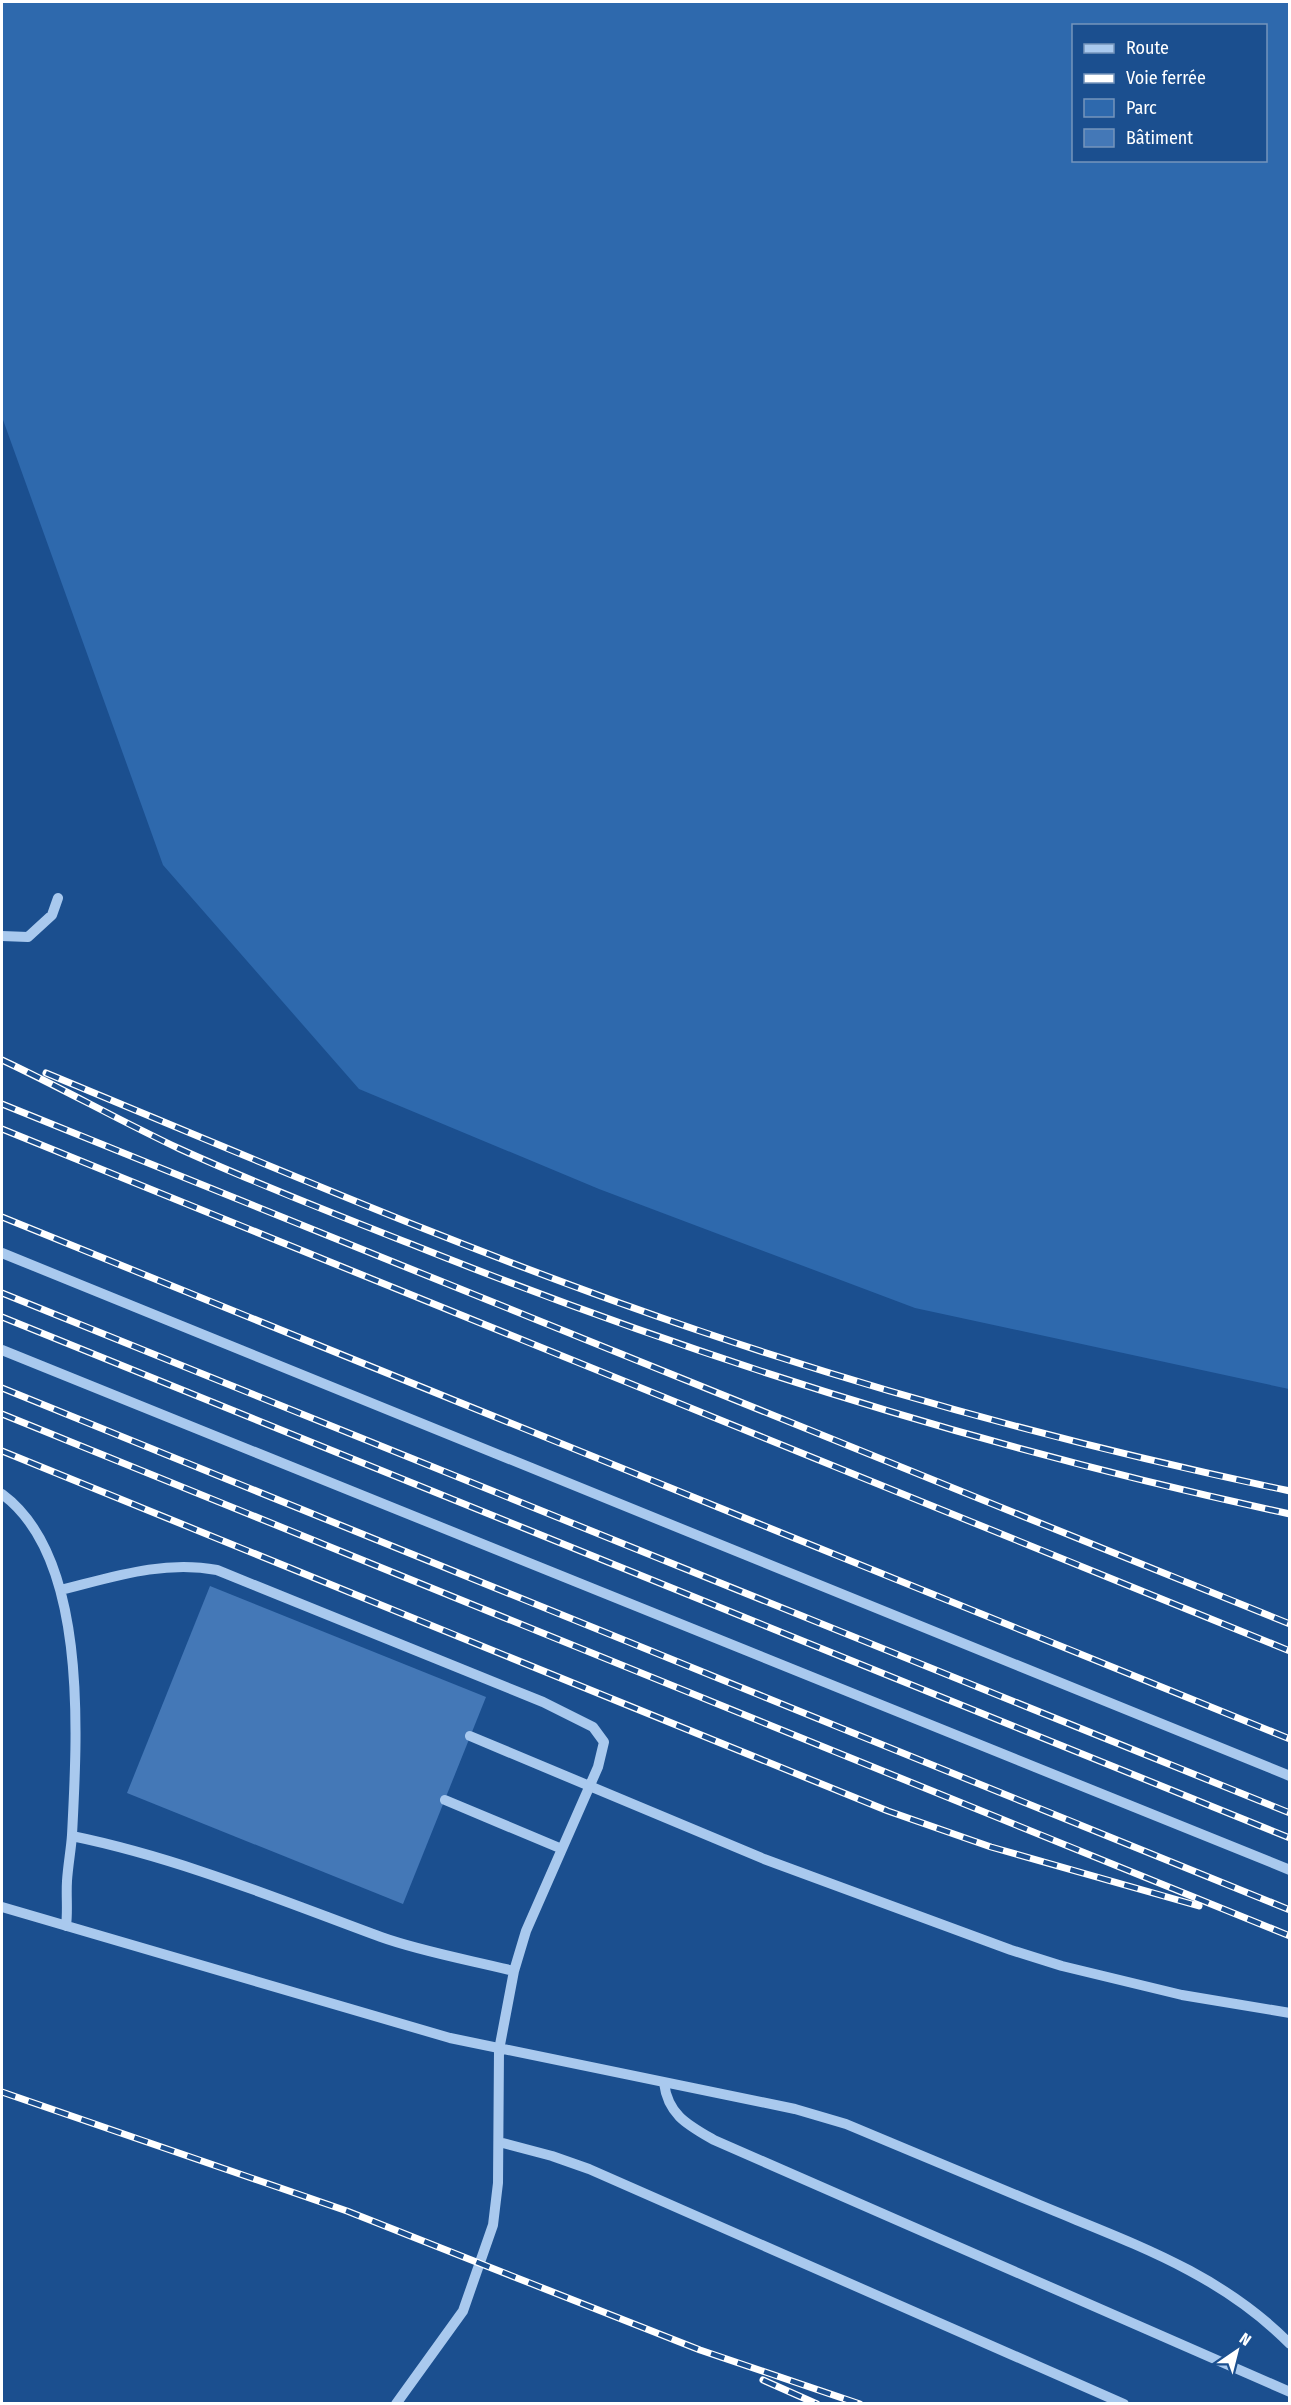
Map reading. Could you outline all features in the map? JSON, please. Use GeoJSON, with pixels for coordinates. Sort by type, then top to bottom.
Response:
{"type":"FeatureCollection","features":[{"type":"Feature","properties":{"kind":"street"},"geometry":{"type":"LineString","coordinates":[[2,936],[28,937],[52,915],[58,898]]}},
{"type":"Feature","properties":{"kind":"street"},"geometry":{"type":"LineString","coordinates":[[2,1253],[1290,1776]]}},
{"type":"Feature","properties":{"kind":"street"},"geometry":{"type":"LineString","coordinates":[[2,1350],[1290,1870]]}},
{"type":"Feature","properties":{"kind":"street"},"geometry":{"type":"LineString","coordinates":[[2,1494],[23,1513],[38,1531],[50,1556],[61,1590],[70,1641],[72,1836],[67,1881],[66,1926]]}},
{"type":"Feature","properties":{"kind":"street"},"geometry":{"type":"LineString","coordinates":[[61,1590],[172,1565],[193,1565],[217,1570],[543,1702],[583,1720],[593,1727],[604,1742],[603,1753],[589,1787],[526,1931],[514,1971],[499,2050],[498,2183],[493,2225],[463,2311],[396,2403]]}},
{"type":"Feature","properties":{"kind":"street"},"geometry":{"type":"LineString","coordinates":[[470,1737],[764,1858],[1011,1950],[1158,1989],[1290,2013]]}},
{"type":"Feature","properties":{"kind":"street"},"geometry":{"type":"LineString","coordinates":[[445,1800],[562,1849]]}},
{"type":"Feature","properties":{"kind":"street"},"geometry":{"type":"LineString","coordinates":[[72,1836],[130,1848],[181,1863],[258,1889],[382,1938],[514,1971]]}},
{"type":"Feature","properties":{"kind":"street"},"geometry":{"type":"LineString","coordinates":[[2,1907],[499,2050],[795,2109],[846,2124],[1144,2248],[1231,2293],[1255,2311],[1290,2344]]}},
{"type":"Feature","properties":{"kind":"street"},"geometry":{"type":"LineString","coordinates":[[664,2083],[669,2106],[681,2119],[714,2140],[1290,2392]]}},
{"type":"Feature","properties":{"kind":"street"},"geometry":{"type":"LineString","coordinates":[[499,2142],[552,2156],[589,2169],[1124,2403]]}},
{"type":"Feature","properties":{"kind":"green space"},"geometry":{"type":"Polygon","coordinates":[[[2,2],[1289,2],[1289,1389],[915,1308],[599,1189],[359,1089],[163,865],[2,417],[2,2]]]}},
{"type":"Feature","properties":{"kind":"building"},"geometry":{"type":"Polygon","coordinates":[[[210,1586],[486,1697],[403,1904],[127,1793],[210,1586]]]}},
{"type":"Feature","properties":{"kind":"railway"},"geometry":{"type":"LineString","coordinates":[[2,1060],[180,1149],[238,1175],[416,1246],[630,1327],[738,1364],[957,1431],[1178,1489],[1290,1514]]}},
{"type":"Feature","properties":{"kind":"railway"},"geometry":{"type":"LineString","coordinates":[[46,1073],[288,1174],[532,1271],[697,1330],[843,1377],[991,1420],[1290,1491]]}},
{"type":"Feature","properties":{"kind":"railway"},"geometry":{"type":"LineString","coordinates":[[2,1104],[1290,1624]]}},
{"type":"Feature","properties":{"kind":"railway"},"geometry":{"type":"LineString","coordinates":[[2,1129],[1290,1651]]}},
{"type":"Feature","properties":{"kind":"railway"},"geometry":{"type":"LineString","coordinates":[[2,1217],[1290,1739]]}},
{"type":"Feature","properties":{"kind":"railway"},"geometry":{"type":"LineString","coordinates":[[2,1293],[1290,1813]]}},
{"type":"Feature","properties":{"kind":"railway"},"geometry":{"type":"LineString","coordinates":[[2,1317],[1290,1838]]}},
{"type":"Feature","properties":{"kind":"railway"},"geometry":{"type":"LineString","coordinates":[[2,1388],[1290,1910]]}},
{"type":"Feature","properties":{"kind":"railway"},"geometry":{"type":"LineString","coordinates":[[2,1414],[1290,1936]]}},
{"type":"Feature","properties":{"kind":"railway"},"geometry":{"type":"LineString","coordinates":[[2,1451],[888,1811],[991,1847],[1199,1906]]}},
{"type":"Feature","properties":{"kind":"railway"},"geometry":{"type":"LineString","coordinates":[[2,2092],[347,2211],[700,2350],[860,2404]]}},
{"type":"Feature","properties":{"kind":"railway"},"geometry":{"type":"LineString","coordinates":[[763,2380],[817,2404]]}}]}
